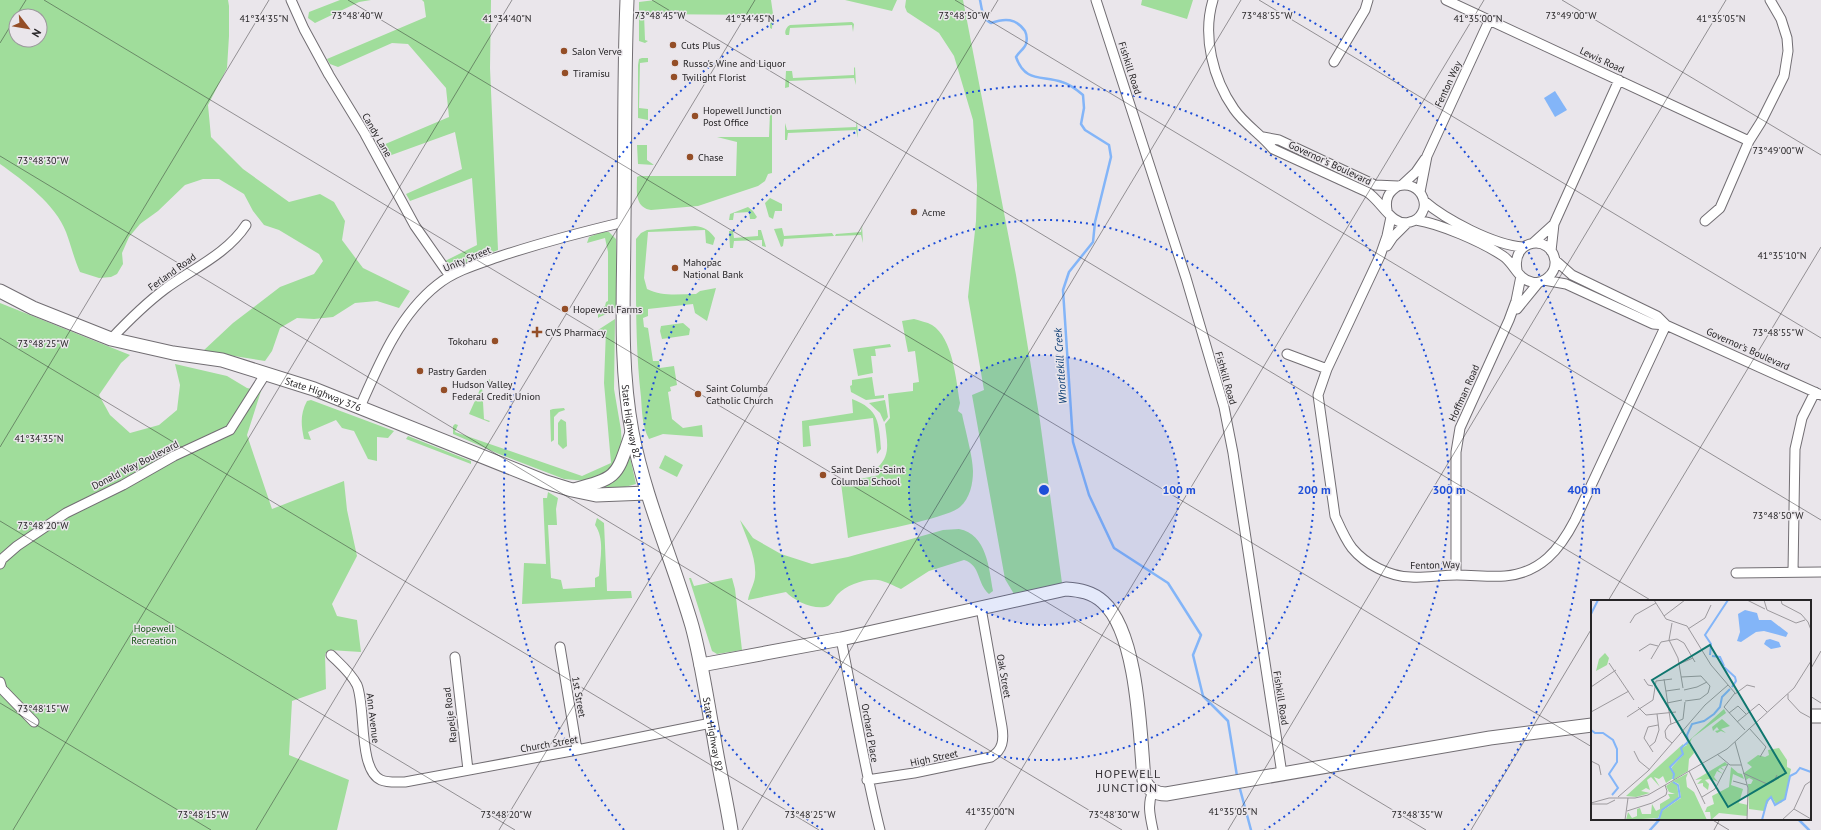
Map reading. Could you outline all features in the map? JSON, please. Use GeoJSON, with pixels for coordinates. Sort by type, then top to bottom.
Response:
{"type":"FeatureCollection","features":[{"type":"Feature","properties":{"kind":"main road","name":"State Highway 82"},"geometry":{"type":"LineString","coordinates":[[627,0],[624,78],[623,353],[632,431],[647,493],[686,606],[701,666],[730,830]]}},
{"type":"Feature","properties":{"kind":"main road","name":"State Highway 376"},"geometry":{"type":"LineString","coordinates":[[0,291],[33,308],[111,339],[173,353],[222,360],[314,389],[546,482],[572,490],[596,495],[647,493]]}},
{"type":"Feature","properties":{"kind":"main road"},"geometry":{"type":"LineString","coordinates":[[701,666],[841,639],[1066,589],[1092,594],[1104,602],[1120,628],[1128,651],[1134,679],[1144,780],[1147,786],[1158,794],[1166,794],[1490,738],[1591,726]]}},
{"type":"Feature","properties":{"kind":"street","name":"Candy Lane"},"geometry":{"type":"LineString","coordinates":[[291,0],[304,29],[329,75],[365,134],[415,226],[450,276]]}},
{"type":"Feature","properties":{"kind":"street","name":"Fishkill Road"},"geometry":{"type":"LineString","coordinates":[[1096,0],[1186,278],[1224,407],[1233,454],[1282,774]]}},
{"type":"Feature","properties":{"kind":"street","name":"Governor's Boulevard"},"geometry":{"type":"LineString","coordinates":[[1213,0],[1208,32],[1212,61],[1221,86],[1234,109],[1246,123],[1263,136],[1273,148],[1373,196],[1389,214]]}},
{"type":"Feature","properties":{"kind":"street"},"geometry":{"type":"LineString","coordinates":[[1334,62],[1365,10],[1368,0]]}},
{"type":"Feature","properties":{"kind":"street","name":"Lewis Road"},"geometry":{"type":"LineString","coordinates":[[1446,0],[1749,141]]}},
{"type":"Feature","properties":{"kind":"street"},"geometry":{"type":"LineString","coordinates":[[1705,221],[1720,208],[1749,141],[1779,89],[1787,63],[1787,38],[1781,18],[1770,0]]}},
{"type":"Feature","properties":{"kind":"street","name":"Fenton Way"},"geometry":{"type":"LineString","coordinates":[[1400,185],[1416,172],[1427,156],[1489,21]]}},
{"type":"Feature","properties":{"kind":"street"},"geometry":{"type":"LineString","coordinates":[[1551,251],[1554,224],[1619,80]]}},
{"type":"Feature","properties":{"kind":"street","name":"Governor's Boulevard"},"geometry":{"type":"LineString","coordinates":[[1263,136],[1279,140],[1375,185],[1400,185]]}},
{"type":"Feature","properties":{"kind":"street","name":"Fenton Way"},"geometry":{"type":"LineString","coordinates":[[1420,192],[1427,156]]}},
{"type":"Feature","properties":{"kind":"street"},"geometry":{"type":"LineString","coordinates":[[1424,201],[1423,212],[1416,220],[1407,223],[1397,221],[1389,214],[1386,203],[1387,196],[1400,185],[1412,186],[1420,192],[1424,201],[1442,215],[1505,244],[1523,247],[1533,243],[1554,224]]}},
{"type":"Feature","properties":{"kind":"street","name":"Fenton Way"},"geometry":{"type":"LineString","coordinates":[[1389,214],[1387,236],[1380,256],[1327,369],[1318,395],[1318,407],[1335,516],[1352,548],[1368,562],[1387,572],[1409,578],[1456,575],[1506,576],[1532,569],[1554,554],[1566,539],[1666,325]]}},
{"type":"Feature","properties":{"kind":"street"},"geometry":{"type":"LineString","coordinates":[[1416,220],[1440,226],[1491,249],[1505,257],[1527,281],[1541,281],[1553,272],[1555,260],[1551,251],[1543,244],[1533,243]]}},
{"type":"Feature","properties":{"kind":"street","name":"Unity Street"},"geometry":{"type":"LineString","coordinates":[[360,407],[401,326],[416,306],[437,285],[450,276],[515,252],[624,222]]}},
{"type":"Feature","properties":{"kind":"street","name":"Fenton Way"},"geometry":{"type":"LineString","coordinates":[[1380,256],[1393,237],[1407,223]]}},
{"type":"Feature","properties":{"kind":"street","name":"Ferland Road"},"geometry":{"type":"LineString","coordinates":[[111,339],[133,315],[164,290],[221,251],[238,236],[246,225]]}},
{"type":"Feature","properties":{"kind":"street"},"geometry":{"type":"LineString","coordinates":[[1519,273],[1515,262],[1517,255],[1523,247]]}},
{"type":"Feature","properties":{"kind":"street","name":"Governor's Boulevard"},"geometry":{"type":"LineString","coordinates":[[1555,260],[1572,275],[1657,316],[1666,325]]}},
{"type":"Feature","properties":{"kind":"street","name":"Hoffman Road"},"geometry":{"type":"LineString","coordinates":[[1456,575],[1456,452],[1460,428],[1509,320],[1516,301],[1519,273]]}},
{"type":"Feature","properties":{"kind":"street","name":"Governor's Boulevard"},"geometry":{"type":"LineString","coordinates":[[1541,281],[1566,284],[1653,324],[1666,325],[1818,393]]}},
{"type":"Feature","properties":{"kind":"street","name":"Hoffman Road"},"geometry":{"type":"LineString","coordinates":[[1509,320],[1522,300],[1541,281]]}},
{"type":"Feature","properties":{"kind":"street"},"geometry":{"type":"LineString","coordinates":[[1287,354],[1327,369]]}},
{"type":"Feature","properties":{"kind":"street","name":"Donald Way Boulevard"},"geometry":{"type":"LineString","coordinates":[[0,564],[2,559],[17,546],[66,513],[123,485],[174,456],[230,430],[266,373]]}},
{"type":"Feature","properties":{"kind":"street"},"geometry":{"type":"LineString","coordinates":[[1793,572],[1795,449],[1802,418],[1818,393]]}},
{"type":"Feature","properties":{"kind":"street"},"geometry":{"type":"LineString","coordinates":[[572,490],[607,480],[615,474],[621,463],[632,431]]}},
{"type":"Feature","properties":{"kind":"street"},"geometry":{"type":"LineString","coordinates":[[1736,573],[1821,572]]}},
{"type":"Feature","properties":{"kind":"street","name":"Oak Street"},"geometry":{"type":"LineString","coordinates":[[981,608],[1002,727],[1003,737],[1001,747]]}},
{"type":"Feature","properties":{"kind":"street","name":"Orchard Place"},"geometry":{"type":"LineString","coordinates":[[841,639],[857,715],[867,780],[880,830]]}},
{"type":"Feature","properties":{"kind":"street","name":"1st Street"},"geometry":{"type":"LineString","coordinates":[[560,647],[578,750]]}},
{"type":"Feature","properties":{"kind":"street","name":"Ann Avenue"},"geometry":{"type":"LineString","coordinates":[[331,655],[350,673],[357,686],[363,714],[367,761],[372,773],[380,779],[389,782]]}},
{"type":"Feature","properties":{"kind":"street","name":"Rapelje Road"},"geometry":{"type":"LineString","coordinates":[[455,657],[468,770]]}},
{"type":"Feature","properties":{"kind":"street"},"geometry":{"type":"LineString","coordinates":[[0,682],[2,689],[34,722]]}},
{"type":"Feature","properties":{"kind":"street","name":"Church Street"},"geometry":{"type":"LineString","coordinates":[[389,782],[405,782],[578,750],[711,723]]}},
{"type":"Feature","properties":{"kind":"street","name":"High Street"},"geometry":{"type":"LineString","coordinates":[[867,780],[914,774],[991,757],[997,753],[1001,747]]}},
{"type":"Feature","properties":{"kind":"street"},"geometry":{"type":"LineString","coordinates":[[1152,830],[1149,799],[1153,791]]}},
{"type":"Feature","properties":{"kind":"green space"},"geometry":{"type":"Polygon","coordinates":[[[0,0],[228,0],[229,36],[227,68],[208,105],[211,137],[243,169],[289,202],[320,194],[334,202],[345,221],[342,240],[363,268],[410,291],[399,308],[377,301],[355,303],[333,317],[314,319],[297,318],[280,328],[272,351],[265,361],[203,351],[233,323],[280,287],[314,274],[323,261],[319,254],[279,230],[264,225],[253,211],[244,194],[219,179],[203,179],[185,185],[158,211],[140,224],[129,237],[122,253],[123,264],[117,274],[111,277],[99,278],[80,272],[66,232],[55,212],[38,194],[0,164],[0,0]]]}},
{"type":"Feature","properties":{"kind":"green space"},"geometry":{"type":"Polygon","coordinates":[[[340,0],[371,0],[359,2],[315,23],[308,18],[309,12],[340,0]]]}},
{"type":"Feature","properties":{"kind":"green space"},"geometry":{"type":"Polygon","coordinates":[[[422,0],[491,0],[490,68],[498,250],[450,269],[445,261],[477,245],[472,178],[410,201],[406,194],[462,169],[455,132],[386,157],[382,153],[383,145],[449,117],[446,88],[408,44],[392,43],[338,67],[330,64],[327,59],[426,17],[424,2],[422,0]]]}},
{"type":"Feature","properties":{"kind":"green space"},"geometry":{"type":"Polygon","coordinates":[[[655,0],[771,0],[773,14],[772,29],[770,28],[770,15],[644,14],[645,40],[648,41],[645,43],[639,41],[639,2],[655,0]]]}},
{"type":"Feature","properties":{"kind":"green space"},"geometry":{"type":"Polygon","coordinates":[[[845,0],[897,0],[892,11],[845,0]]]}},
{"type":"Feature","properties":{"kind":"green space"},"geometry":{"type":"Polygon","coordinates":[[[906,0],[963,0],[1016,275],[1040,421],[1062,583],[1021,594],[1014,594],[1005,579],[972,395],[984,390],[968,297],[976,221],[977,185],[973,120],[954,56],[939,33],[907,12],[905,7],[906,0]]]}},
{"type":"Feature","properties":{"kind":"green space"},"geometry":{"type":"Polygon","coordinates":[[[1142,0],[1193,0],[1187,19],[1141,5],[1142,0]]]}},
{"type":"Feature","properties":{"kind":"green space"},"geometry":{"type":"Polygon","coordinates":[[[852,22],[854,24],[853,32],[852,25],[790,28],[789,35],[785,34],[786,28],[790,25],[852,22]]]}},
{"type":"Feature","properties":{"kind":"green space"},"geometry":{"type":"Polygon","coordinates":[[[648,58],[648,62],[640,63],[639,108],[648,109],[648,120],[638,118],[638,65],[639,59],[648,58]]]}},
{"type":"Feature","properties":{"kind":"green space"},"geometry":{"type":"Polygon","coordinates":[[[855,67],[856,85],[854,78],[789,81],[789,87],[785,88],[786,71],[792,71],[793,78],[854,75],[855,67]]]}},
{"type":"Feature","properties":{"kind":"green space"},"geometry":{"type":"Polygon","coordinates":[[[770,113],[772,114],[772,173],[768,174],[765,181],[758,186],[698,206],[651,210],[639,202],[637,177],[639,176],[736,176],[737,142],[717,137],[769,137],[770,113]]]}},
{"type":"Feature","properties":{"kind":"green space"},"geometry":{"type":"Polygon","coordinates":[[[857,120],[858,138],[856,130],[788,133],[787,140],[785,140],[785,123],[787,130],[856,127],[857,120]]]}},
{"type":"Feature","properties":{"kind":"green space"},"geometry":{"type":"Polygon","coordinates":[[[637,145],[647,145],[647,160],[654,165],[638,164],[637,145]]]}},
{"type":"Feature","properties":{"kind":"green space"},"geometry":{"type":"Polygon","coordinates":[[[770,198],[782,204],[782,211],[775,211],[773,219],[769,217],[765,203],[770,198]]]}},
{"type":"Feature","properties":{"kind":"green space"},"geometry":{"type":"Polygon","coordinates":[[[748,207],[757,217],[755,219],[750,219],[749,212],[734,213],[733,220],[729,220],[730,214],[748,207]]]}},
{"type":"Feature","properties":{"kind":"green space"},"geometry":{"type":"Polygon","coordinates":[[[862,225],[863,243],[861,235],[835,236],[836,234],[861,232],[862,225]]]}},
{"type":"Feature","properties":{"kind":"green space"},"geometry":{"type":"Polygon","coordinates":[[[695,226],[702,227],[711,233],[715,238],[713,245],[706,243],[705,230],[648,232],[644,278],[647,289],[653,292],[665,294],[696,294],[700,291],[716,288],[707,321],[695,313],[693,304],[648,309],[648,316],[643,318],[644,327],[648,328],[653,361],[659,361],[660,368],[674,366],[677,385],[670,387],[671,391],[668,392],[672,419],[683,428],[702,425],[703,437],[663,434],[649,439],[643,419],[638,357],[636,318],[636,239],[641,233],[647,230],[695,226]]]}},
{"type":"Feature","properties":{"kind":"green space"},"geometry":{"type":"Polygon","coordinates":[[[782,228],[784,236],[832,233],[834,236],[784,239],[783,246],[781,247],[774,229],[782,228]]]}},
{"type":"Feature","properties":{"kind":"green space"},"geometry":{"type":"Polygon","coordinates":[[[758,230],[761,230],[766,247],[762,246],[762,240],[734,241],[733,248],[730,248],[729,231],[733,231],[734,238],[758,236],[758,230]]]}},
{"type":"Feature","properties":{"kind":"green space"},"geometry":{"type":"Polygon","coordinates":[[[602,232],[609,232],[616,239],[617,301],[615,308],[598,318],[598,310],[605,306],[606,302],[608,301],[608,252],[605,238],[587,243],[589,237],[602,232]]]}},
{"type":"Feature","properties":{"kind":"green space","name":"Hopewell Recreation"},"geometry":{"type":"Polygon","coordinates":[[[0,303],[130,355],[121,363],[99,395],[110,415],[130,433],[159,425],[177,410],[180,385],[175,364],[227,376],[247,388],[261,391],[247,435],[272,509],[344,481],[347,510],[357,556],[332,604],[337,616],[357,620],[361,652],[329,650],[325,654],[326,689],[292,701],[289,755],[349,780],[337,830],[0,830],[0,303]]]}},
{"type":"Feature","properties":{"kind":"green space"},"geometry":{"type":"Polygon","coordinates":[[[615,319],[614,389],[621,430],[622,448],[619,458],[607,475],[587,481],[564,479],[499,454],[453,434],[453,426],[455,424],[458,425],[455,432],[582,476],[611,463],[604,383],[606,330],[598,330],[615,319]]]}},
{"type":"Feature","properties":{"kind":"green space"},"geometry":{"type":"Polygon","coordinates":[[[914,319],[926,322],[939,331],[945,339],[949,349],[955,372],[960,403],[958,411],[962,414],[972,458],[972,486],[966,499],[960,507],[952,512],[848,538],[841,483],[879,475],[878,467],[885,458],[887,447],[885,424],[890,418],[888,394],[913,391],[913,383],[919,382],[915,351],[908,352],[902,321],[914,319]]]}},
{"type":"Feature","properties":{"kind":"green space"},"geometry":{"type":"Polygon","coordinates":[[[683,323],[690,329],[689,335],[662,339],[660,331],[661,326],[683,323]]]}},
{"type":"Feature","properties":{"kind":"green space"},"geometry":{"type":"Polygon","coordinates":[[[890,344],[891,347],[875,349],[876,356],[871,356],[873,373],[858,376],[853,349],[890,344]]]}},
{"type":"Feature","properties":{"kind":"green space"},"geometry":{"type":"Polygon","coordinates":[[[872,377],[875,396],[884,395],[884,398],[866,400],[851,392],[850,386],[852,385],[852,380],[872,377]]]}},
{"type":"Feature","properties":{"kind":"green space"},"geometry":{"type":"Polygon","coordinates":[[[482,385],[484,419],[490,421],[489,422],[469,414],[482,385]]]}},
{"type":"Feature","properties":{"kind":"green space"},"geometry":{"type":"Polygon","coordinates":[[[852,399],[868,407],[876,418],[881,449],[877,454],[873,418],[809,426],[811,446],[803,447],[802,421],[853,413],[852,399]]]}},
{"type":"Feature","properties":{"kind":"green space"},"geometry":{"type":"Polygon","coordinates":[[[311,400],[394,431],[388,438],[377,437],[377,461],[368,459],[354,431],[342,428],[336,420],[308,432],[311,440],[304,439],[302,415],[307,401],[311,400]]]}},
{"type":"Feature","properties":{"kind":"green space"},"geometry":{"type":"Polygon","coordinates":[[[885,400],[888,417],[884,422],[880,413],[869,403],[885,400]]]}},
{"type":"Feature","properties":{"kind":"green space"},"geometry":{"type":"Polygon","coordinates":[[[564,408],[565,410],[559,412],[554,417],[554,440],[551,442],[550,410],[564,408]]]}},
{"type":"Feature","properties":{"kind":"green space"},"geometry":{"type":"Polygon","coordinates":[[[561,419],[566,422],[567,446],[563,449],[558,444],[558,423],[561,419]]]}},
{"type":"Feature","properties":{"kind":"green space"},"geometry":{"type":"Polygon","coordinates":[[[408,436],[471,461],[471,464],[406,439],[408,436]]]}},
{"type":"Feature","properties":{"kind":"green space"},"geometry":{"type":"Polygon","coordinates":[[[665,455],[683,465],[677,477],[659,468],[665,455]]]}},
{"type":"Feature","properties":{"kind":"green space"},"geometry":{"type":"Polygon","coordinates":[[[628,457],[630,457],[636,484],[625,487],[600,487],[628,457]]]}},
{"type":"Feature","properties":{"kind":"green space"},"geometry":{"type":"Polygon","coordinates":[[[548,492],[558,498],[556,509],[557,525],[548,525],[551,578],[561,580],[563,589],[595,587],[595,578],[599,576],[601,549],[600,536],[595,525],[597,518],[604,523],[607,591],[631,591],[632,598],[522,604],[524,563],[546,564],[543,498],[547,498],[548,492]]]}},
{"type":"Feature","properties":{"kind":"green space"},"geometry":{"type":"Polygon","coordinates":[[[740,520],[753,538],[781,554],[812,564],[848,557],[943,530],[959,529],[968,532],[976,538],[981,545],[988,563],[993,591],[989,594],[985,590],[976,570],[969,562],[964,560],[929,571],[901,589],[887,582],[878,580],[868,580],[856,583],[837,595],[828,606],[823,607],[812,606],[800,602],[786,592],[748,600],[755,577],[755,570],[750,548],[740,520]]]}},
{"type":"Feature","properties":{"kind":"green space"},"geometry":{"type":"Polygon","coordinates":[[[689,578],[691,578],[694,586],[732,578],[735,589],[742,650],[717,654],[712,651],[689,578]]]}},
{"type":"Feature","properties":{"kind":"water"},"geometry":{"type":"Polygon","coordinates":[[[1555,91],[1567,110],[1555,117],[1544,98],[1555,91]]]}},
{"type":"Feature","properties":{"kind":"waterway","name":"Whortlekill Creek"},"geometry":{"type":"LineString","coordinates":[[980,0],[983,13],[988,21],[991,23],[1001,20],[1014,21],[1025,31],[1027,38],[1026,44],[1016,57],[1024,71],[1035,77],[1065,83],[1083,95],[1084,108],[1081,124],[1085,130],[1109,145],[1111,157],[1095,222],[1093,242],[1069,272],[1063,290],[1073,442],[1089,495],[1114,548],[1168,583],[1201,635],[1193,655],[1203,696],[1228,721],[1237,776]]}},
{"type":"Feature","properties":{"kind":"waterway","name":"Whortlekill Creek"},"geometry":{"type":"LineString","coordinates":[[1240,789],[1251,830]]}},
{"type":"Feature","properties":{"kind":"waterway","name":"Whortlekill Creek"},"geometry":{"type":"LineString","coordinates":[[1650,830],[1659,820]]}},
{"type":"Feature","properties":{"kind":"waterway","name":"Whortlekill Creek"},"geometry":{"type":"LineString","coordinates":[[1799,820],[1809,830]]}},
{"type":"Feature","properties":{"kind":"place","name":"Cuts Plus"},"geometry":{"type":"Point","coordinates":[673,45]}},
{"type":"Feature","properties":{"kind":"place","name":"Salon Verve"},"geometry":{"type":"Point","coordinates":[564,51]}},
{"type":"Feature","properties":{"kind":"place","name":"Russo's Wine and Liquor"},"geometry":{"type":"Point","coordinates":[675,63]}},
{"type":"Feature","properties":{"kind":"place","name":"Tiramisu"},"geometry":{"type":"Point","coordinates":[565,73]}},
{"type":"Feature","properties":{"kind":"place","name":"Twilight Florist"},"geometry":{"type":"Point","coordinates":[674,77]}},
{"type":"Feature","properties":{"kind":"place","name":"Hopewell Junction Post Office"},"geometry":{"type":"Point","coordinates":[695,116]}},
{"type":"Feature","properties":{"kind":"place","name":"Chase"},"geometry":{"type":"Point","coordinates":[690,157]}},
{"type":"Feature","properties":{"kind":"place","name":"Acme"},"geometry":{"type":"Point","coordinates":[914,212]}},
{"type":"Feature","properties":{"kind":"place","name":"Mahopac National Bank"},"geometry":{"type":"Point","coordinates":[675,268]}},
{"type":"Feature","properties":{"kind":"place","name":"Hopewell Farms"},"geometry":{"type":"Point","coordinates":[565,309]}},
{"type":"Feature","properties":{"kind":"place","name":"CVS Pharmacy"},"geometry":{"type":"Point","coordinates":[537,332]}},
{"type":"Feature","properties":{"kind":"place","name":"Tokoharu"},"geometry":{"type":"Point","coordinates":[495,341]}},
{"type":"Feature","properties":{"kind":"place","name":"Pastry Garden"},"geometry":{"type":"Point","coordinates":[420,371]}},
{"type":"Feature","properties":{"kind":"place","name":"Hudson Valley Federal Credit Union"},"geometry":{"type":"Point","coordinates":[444,390]}},
{"type":"Feature","properties":{"kind":"place","name":"Saint Columba Catholic Church"},"geometry":{"type":"Point","coordinates":[698,394]}},
{"type":"Feature","properties":{"kind":"place","name":"Saint Denis-Saint Columba School"},"geometry":{"type":"Point","coordinates":[823,475]}},
{"type":"Feature","properties":{"kind":"district","name":"HOPEWELL JUNCTION"},"geometry":{"type":"Point","coordinates":[1128,780]}}]}
